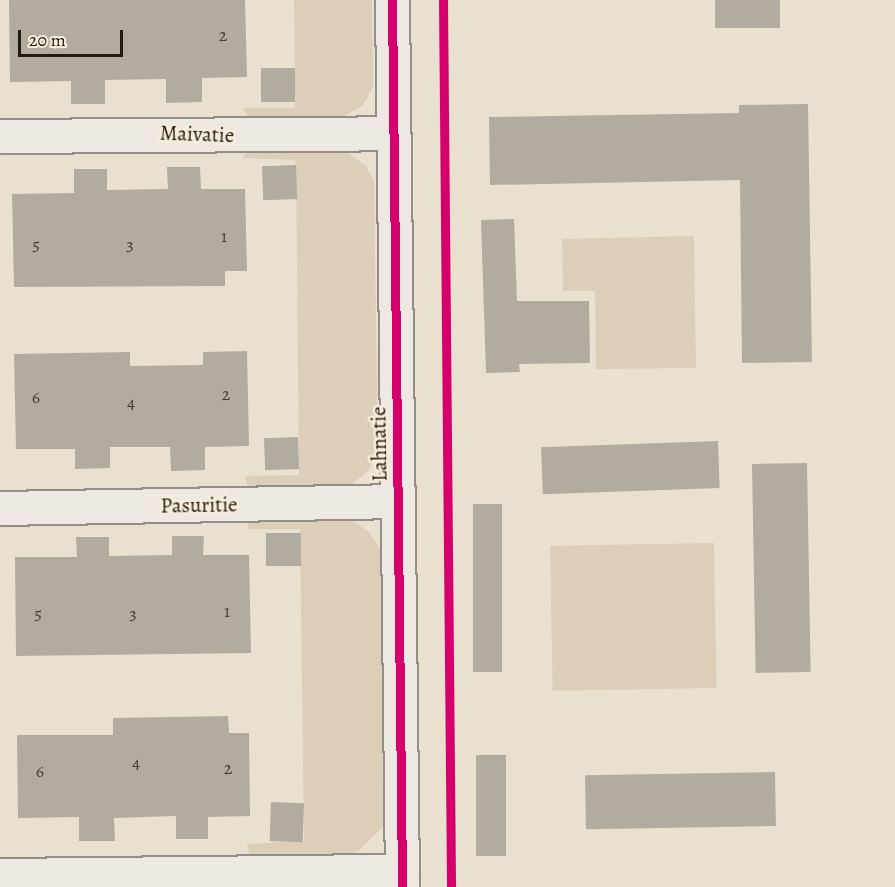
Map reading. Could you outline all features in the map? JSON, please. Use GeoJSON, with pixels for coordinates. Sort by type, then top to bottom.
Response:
{"type":"FeatureCollection","features":[{"type":"Feature","properties":{"kind":"street","name":"Lahnatie"},"geometry":{"type":"LineString","coordinates":[[392,0],[402,879]]}},
{"type":"Feature","properties":{"kind":"street","name":"Maivatie"},"geometry":{"type":"LineString","coordinates":[[0,136],[393,133]]}},
{"type":"Feature","properties":{"kind":"street","name":"Pasuritie"},"geometry":{"type":"LineString","coordinates":[[0,508],[398,501]]}},
{"type":"Feature","properties":{"kind":"street"},"geometry":{"type":"LineString","coordinates":[[0,875],[402,879]]}},
{"type":"Feature","properties":{"kind":"shaded area"},"geometry":{"type":"Polygon","coordinates":[[[294,0],[372,0],[373,87],[363,105],[341,118],[251,121],[243,108],[295,108],[294,0]]]}},
{"type":"Feature","properties":{"kind":"shaded area"},"geometry":{"type":"Polygon","coordinates":[[[344,150],[366,166],[374,181],[378,454],[367,472],[351,485],[248,487],[245,476],[299,475],[296,166],[295,160],[242,158],[248,151],[344,150]]]}},
{"type":"Feature","properties":{"kind":"shaded area"},"geometry":{"type":"Polygon","coordinates":[[[694,236],[696,368],[596,369],[595,291],[563,291],[562,239],[694,236]]]}},
{"type":"Feature","properties":{"kind":"shaded area"},"geometry":{"type":"Polygon","coordinates":[[[346,517],[368,531],[381,550],[383,827],[358,851],[344,856],[249,854],[247,844],[304,841],[300,529],[248,529],[248,525],[252,519],[346,517]]]}},
{"type":"Feature","properties":{"kind":"shaded area"},"geometry":{"type":"Polygon","coordinates":[[[714,543],[717,688],[553,691],[550,546],[714,543]]]}},
{"type":"Feature","properties":{"kind":"building"},"geometry":{"type":"Polygon","coordinates":[[[9,0],[245,0],[247,77],[202,78],[202,102],[166,103],[166,79],[105,80],[105,104],[71,104],[71,81],[10,82],[9,0]]]}},
{"type":"Feature","properties":{"kind":"building"},"geometry":{"type":"Polygon","coordinates":[[[715,0],[780,0],[780,28],[715,28],[715,0]]]}},
{"type":"Feature","properties":{"kind":"building"},"geometry":{"type":"Polygon","coordinates":[[[261,68],[295,68],[295,102],[261,102],[261,68]]]}},
{"type":"Feature","properties":{"kind":"building"},"geometry":{"type":"Polygon","coordinates":[[[808,104],[812,362],[742,363],[740,180],[490,185],[489,117],[739,113],[739,105],[808,104]]]}},
{"type":"Feature","properties":{"kind":"building"},"geometry":{"type":"Polygon","coordinates":[[[296,165],[297,199],[263,200],[262,166],[296,165]]]}},
{"type":"Feature","properties":{"kind":"building"},"geometry":{"type":"Polygon","coordinates":[[[167,167],[200,167],[201,189],[245,189],[247,271],[225,271],[225,286],[14,287],[12,194],[74,193],[74,169],[107,169],[107,190],[168,189],[167,167]]]}},
{"type":"Feature","properties":{"kind":"building"},"geometry":{"type":"Polygon","coordinates":[[[514,219],[517,301],[589,301],[590,363],[519,364],[520,372],[486,373],[481,220],[514,219]]]}},
{"type":"Feature","properties":{"kind":"building"},"geometry":{"type":"Polygon","coordinates":[[[247,351],[249,446],[205,447],[205,470],[171,471],[170,447],[110,447],[110,468],[75,469],[75,449],[16,449],[14,354],[130,352],[130,366],[203,365],[203,352],[247,351]]]}},
{"type":"Feature","properties":{"kind":"building"},"geometry":{"type":"Polygon","coordinates":[[[298,437],[299,469],[265,470],[264,438],[298,437]]]}},
{"type":"Feature","properties":{"kind":"building"},"geometry":{"type":"Polygon","coordinates":[[[718,441],[720,488],[543,494],[541,447],[718,441]]]}},
{"type":"Feature","properties":{"kind":"building"},"geometry":{"type":"Polygon","coordinates":[[[807,463],[811,672],[756,673],[752,464],[807,463]]]}},
{"type":"Feature","properties":{"kind":"building"},"geometry":{"type":"Polygon","coordinates":[[[473,504],[502,504],[502,672],[473,672],[473,504]]]}},
{"type":"Feature","properties":{"kind":"building"},"geometry":{"type":"Polygon","coordinates":[[[266,533],[301,533],[301,566],[266,566],[266,533]]]}},
{"type":"Feature","properties":{"kind":"building"},"geometry":{"type":"Polygon","coordinates":[[[172,536],[204,536],[203,555],[249,555],[251,653],[16,656],[15,557],[77,557],[76,537],[109,537],[109,556],[172,555],[172,536]]]}},
{"type":"Feature","properties":{"kind":"building"},"geometry":{"type":"Polygon","coordinates":[[[228,716],[229,733],[249,733],[250,816],[208,817],[208,839],[176,839],[176,816],[114,818],[115,841],[79,841],[79,817],[18,818],[17,735],[113,735],[113,718],[228,716]]]}},
{"type":"Feature","properties":{"kind":"building"},"geometry":{"type":"Polygon","coordinates":[[[476,755],[506,755],[506,856],[476,856],[476,755]]]}},
{"type":"Feature","properties":{"kind":"building"},"geometry":{"type":"Polygon","coordinates":[[[775,772],[776,826],[586,829],[585,775],[775,772]]]}},
{"type":"Feature","properties":{"kind":"building"},"geometry":{"type":"Polygon","coordinates":[[[271,802],[304,803],[303,842],[270,841],[271,802]]]}},
{"type":"Feature","properties":{"kind":"cycle path"},"geometry":{"type":"LineString","coordinates":[[392,0],[402,887]]}},
{"type":"Feature","properties":{"kind":"cycle path"},"geometry":{"type":"LineString","coordinates":[[443,0],[451,887]]}}]}
